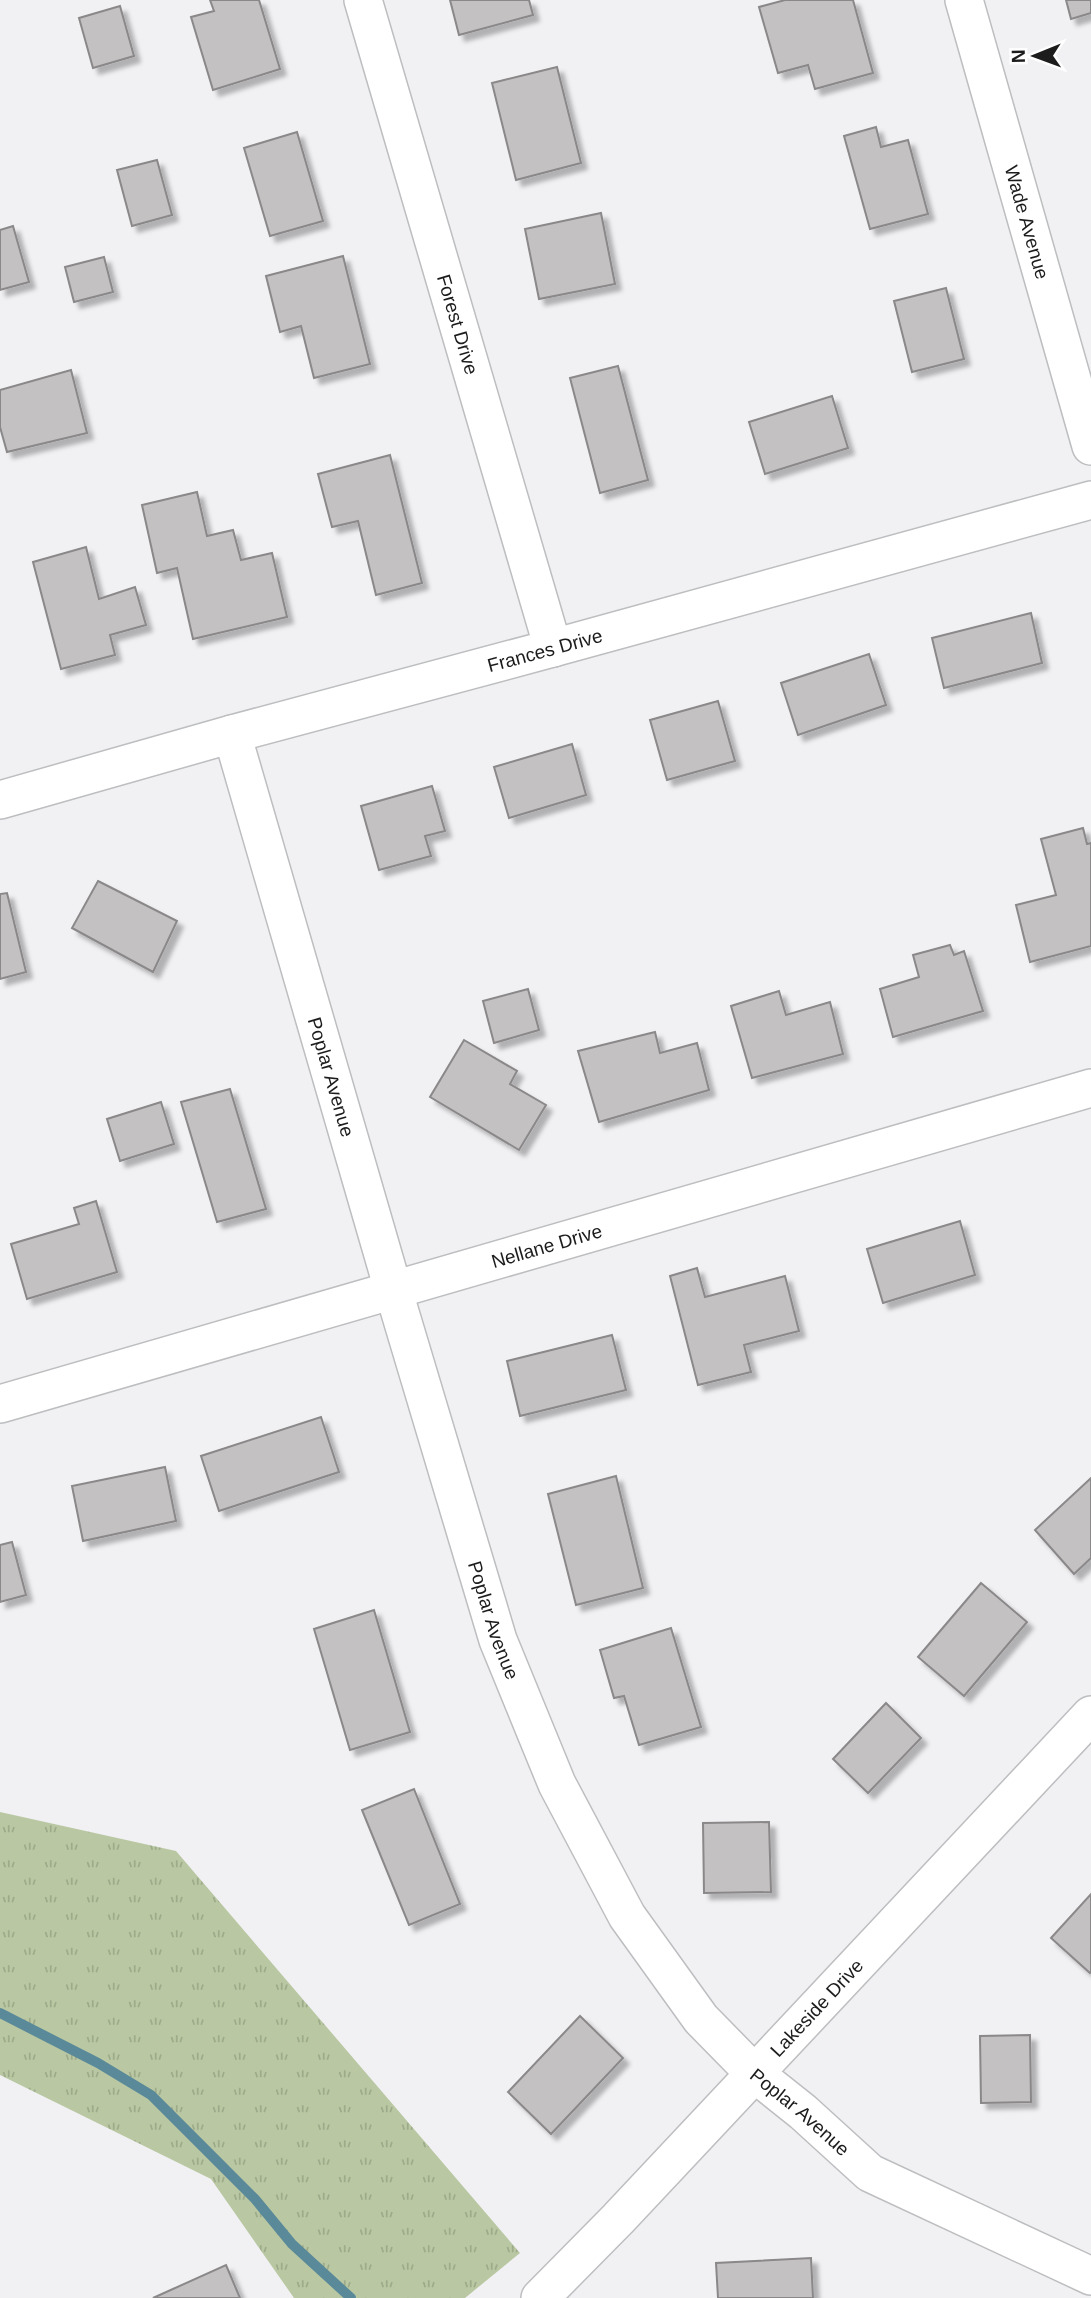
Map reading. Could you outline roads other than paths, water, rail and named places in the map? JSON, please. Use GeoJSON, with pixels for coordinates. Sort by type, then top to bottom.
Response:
{"type":"FeatureCollection","features":[{"type":"Feature","properties":{"kind":"street","name":"Forest Drive"},"geometry":{"type":"LineString","coordinates":[[363,0],[553,648]]}},
{"type":"Feature","properties":{"kind":"street","name":"Wade Avenue"},"geometry":{"type":"LineString","coordinates":[[964,0],[1091,446]]}},
{"type":"Feature","properties":{"kind":"street","name":"Frances Drive"},"geometry":{"type":"LineString","coordinates":[[0,800],[232,734],[1091,500]]}},
{"type":"Feature","properties":{"kind":"street","name":"Poplar Avenue"},"geometry":{"type":"LineString","coordinates":[[232,734],[498,1640],[557,1784],[627,1916],[701,2019],[754,2073],[803,2112],[870,2173],[1091,2276]]}},
{"type":"Feature","properties":{"kind":"street","name":"Nellane Drive"},"geometry":{"type":"LineString","coordinates":[[0,1404],[1091,1088]]}},
{"type":"Feature","properties":{"kind":"street","name":"Lakeside Drive"},"geometry":{"type":"LineString","coordinates":[[540,2298],[618,2219],[1091,1715]]}},
{"type":"Feature","properties":{"kind":"waterway"},"geometry":{"type":"LineString","coordinates":[[0,2013],[98,2063],[151,2095],[255,2199],[292,2244],[351,2298]]}}]}
